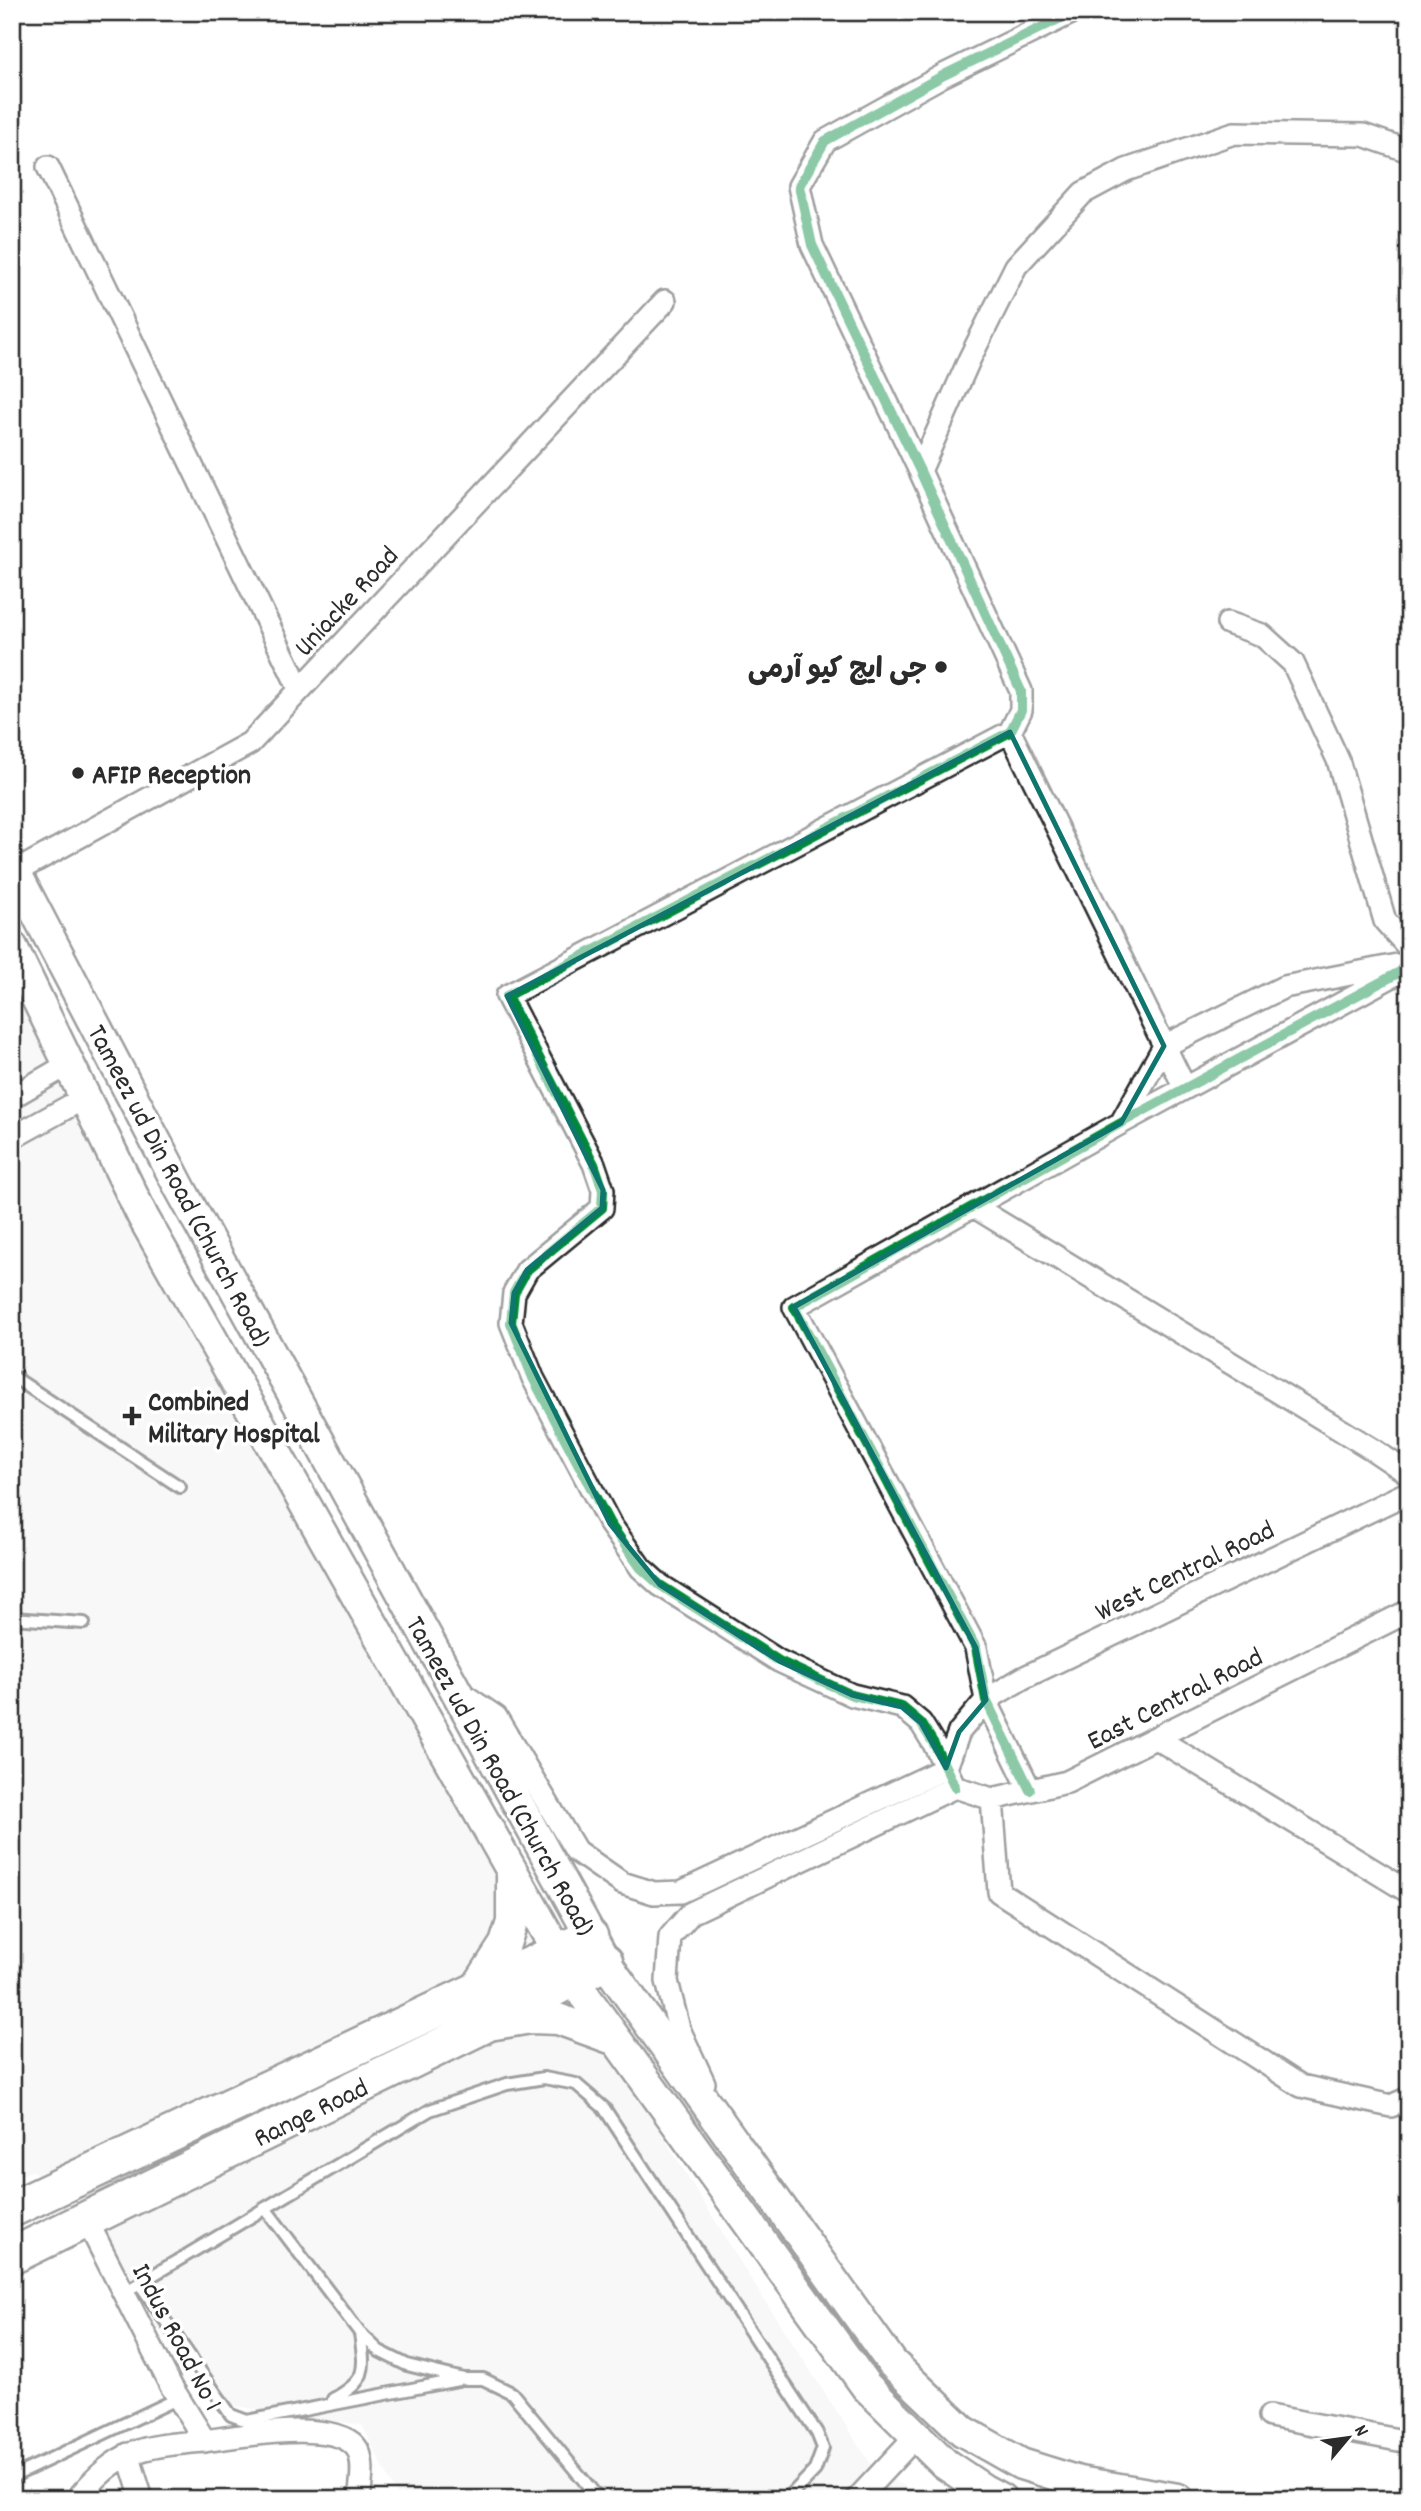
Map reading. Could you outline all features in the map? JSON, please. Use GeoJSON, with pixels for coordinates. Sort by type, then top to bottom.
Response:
{"type":"FeatureCollection","features":[{"type":"Feature","properties":{"kind":"main road","name":"Tameez ud Din Road (Church Road)"},"geometry":{"type":"LineString","coordinates":[[14,869],[181,1190],[597,1950],[892,2363],[963,2431],[1021,2464],[1079,2483],[1178,2499]]}},
{"type":"Feature","properties":{"kind":"main road","name":"Tameez ud Din Road (Church Road)"},"geometry":{"type":"LineString","coordinates":[[12,947],[143,1217],[565,1967],[866,2386],[945,2464],[1001,2499]]}},
{"type":"Feature","properties":{"kind":"main road"},"geometry":{"type":"LineString","coordinates":[[143,1217],[181,1190]]}},
{"type":"Feature","properties":{"kind":"main road"},"geometry":{"type":"LineString","coordinates":[[472,1993],[505,1944],[512,1922],[512,1873]]}},
{"type":"Feature","properties":{"kind":"main road"},"geometry":{"type":"LineString","coordinates":[[12,2209],[472,1993],[565,1967],[597,1950]]}},
{"type":"Feature","properties":{"kind":"main road","name":"Range Road"},"geometry":{"type":"LineString","coordinates":[[14,2248],[87,2221],[480,2027],[565,1967]]}},
{"type":"Feature","properties":{"kind":"main road"},"geometry":{"type":"LineString","coordinates":[[480,2027],[531,2018],[558,2019],[616,2040]]}},
{"type":"Feature","properties":{"kind":"street"},"geometry":{"type":"LineString","coordinates":[[1073,12],[944,75],[825,141],[799,186],[812,245],[1021,691],[1021,710],[1010,732],[506,996],[594,1164],[603,1190],[602,1208],[527,1270],[513,1293],[512,1323],[533,1378],[610,1524],[641,1568],[660,1586],[779,1661],[852,1695],[902,1707],[921,1723],[951,1778],[992,1799],[999,1892],[1301,2087],[1391,2106],[1409,2098]]}},
{"type":"Feature","properties":{"kind":"street"},"geometry":{"type":"LineString","coordinates":[[920,471],[970,358],[1016,266],[1083,193],[1126,170],[1234,133],[1363,135],[1409,151]]}},
{"type":"Feature","properties":{"kind":"street"},"geometry":{"type":"LineString","coordinates":[[48,167],[300,690]]}},
{"type":"Feature","properties":{"kind":"street","name":"Uniacke Road"},"geometry":{"type":"LineString","coordinates":[[14,869],[250,743],[665,301]]}},
{"type":"Feature","properties":{"kind":"street"},"geometry":{"type":"LineString","coordinates":[[1227,623],[1262,635],[1293,663],[1338,760],[1385,921],[1409,948]]}},
{"type":"Feature","properties":{"kind":"street"},"geometry":{"type":"LineString","coordinates":[[1010,732],[1185,1087]]}},
{"type":"Feature","properties":{"kind":"street"},"geometry":{"type":"LineString","coordinates":[[1121,1123],[1164,1046],[1284,987],[1409,965]]}},
{"type":"Feature","properties":{"kind":"street"},"geometry":{"type":"LineString","coordinates":[[1030,1790],[986,1700],[976,1648],[794,1307],[1185,1087],[1409,965]]}},
{"type":"Feature","properties":{"kind":"street"},"geometry":{"type":"LineString","coordinates":[[12,1097],[69,1064]]}},
{"type":"Feature","properties":{"kind":"street"},"geometry":{"type":"LineString","coordinates":[[12,1138],[86,1097]]}},
{"type":"Feature","properties":{"kind":"street"},"geometry":{"type":"LineString","coordinates":[[973,1206],[1372,1448],[1409,1474]]}},
{"type":"Feature","properties":{"kind":"street","name":"West Central Road"},"geometry":{"type":"LineString","coordinates":[[951,1778],[959,1732],[986,1700],[1023,1678],[1409,1492]]}},
{"type":"Feature","properties":{"kind":"street","name":"East Central Road"},"geometry":{"type":"LineString","coordinates":[[992,1799],[1067,1782],[1409,1611]]}},
{"type":"Feature","properties":{"kind":"street"},"geometry":{"type":"LineString","coordinates":[[453,1688],[496,1717],[576,1851],[622,1883],[654,1893],[681,1892],[951,1778]]}},
{"type":"Feature","properties":{"kind":"street"},"geometry":{"type":"LineString","coordinates":[[1156,1738],[1409,1892]]}},
{"type":"Feature","properties":{"kind":"street"},"geometry":{"type":"LineString","coordinates":[[899,2370],[899,2355],[893,2345],[702,2079],[679,2029],[667,1981],[670,1937],[691,1913],[951,1778]]}},
{"type":"Feature","properties":{"kind":"street","name":"Indus Road No 1"},"geometry":{"type":"LineString","coordinates":[[87,2221],[131,2288],[179,2398],[205,2441],[266,2432],[321,2432],[344,2438],[354,2445],[360,2455],[359,2499]]}},
{"type":"Feature","properties":{"kind":"street"},"geometry":{"type":"LineString","coordinates":[[1270,2416],[1409,2442]]}},
{"type":"Feature","properties":{"kind":"street"},"geometry":{"type":"LineString","coordinates":[[857,2499],[916,2436]]}},
{"type":"Feature","properties":{"kind":"street"},"geometry":{"type":"LineString","coordinates":[[77,2499],[98,2475],[128,2454],[149,2446],[205,2441]]}},
{"type":"Feature","properties":{"kind":"street"},"geometry":{"type":"LineString","coordinates":[[128,2454],[142,2499]]}},
{"type":"Feature","properties":{"kind":"lane"},"geometry":{"type":"LineString","coordinates":[[12,1376],[180,1487]]}},
{"type":"Feature","properties":{"kind":"lane"},"geometry":{"type":"LineString","coordinates":[[12,1618],[85,1623]]}},
{"type":"Feature","properties":{"kind":"lane"},"geometry":{"type":"LineString","coordinates":[[599,2499],[512,2393],[483,2379],[464,2379],[247,2421],[231,2415],[131,2288],[430,2110],[508,2084],[544,2078],[576,2084],[604,2108],[817,2433],[823,2448],[815,2470],[787,2499]]}},
{"type":"Feature","properties":{"kind":"lane"},"geometry":{"type":"LineString","coordinates":[[265,2208],[360,2333],[379,2351],[407,2365],[464,2379]]}},
{"type":"Feature","properties":{"kind":"lane"},"geometry":{"type":"LineString","coordinates":[[322,2405],[351,2389],[365,2367],[360,2333]]}},
{"type":"Feature","properties":{"kind":"lane"},"geometry":{"type":"LineString","coordinates":[[12,2477],[179,2398]]}},
{"type":"Feature","properties":{"kind":"highlighted area"},"geometry":{"type":"Polygon","coordinates":[[[1010,732],[1164,1046],[1121,1123],[794,1307],[976,1648],[986,1700],[959,1732],[946,1768],[921,1723],[902,1707],[852,1695],[779,1661],[660,1585],[610,1524],[511,1323],[514,1293],[527,1270],[602,1208],[603,1190],[507,996],[1010,732]]]}},
{"type":"Feature","properties":{"kind":"shaded area","name":"Combined Military Hospital"},"geometry":{"type":"Polygon","coordinates":[[[12,955],[436,1768],[752,2281],[876,2472],[932,2499],[399,2499],[362,2425],[216,2403],[33,2170],[12,2179],[12,955]]]}},
{"type":"Feature","properties":{"kind":"cycle path"},"geometry":{"type":"LineString","coordinates":[[955,1787],[921,1723],[902,1707],[852,1695],[779,1661],[660,1585],[641,1568],[610,1524],[533,1378],[511,1323],[514,1293],[527,1270],[602,1208],[603,1190],[594,1164],[507,996],[1010,732],[1021,710],[1021,691],[812,245],[799,186],[825,141],[944,75],[1073,12]]}},
{"type":"Feature","properties":{"kind":"cycle path"},"geometry":{"type":"LineString","coordinates":[[1030,1790],[986,1700],[976,1648],[794,1307],[1121,1123],[1409,967]]}},
{"type":"Feature","properties":{"kind":"place","name":"جی ایچ کیو آرمی"},"geometry":{"type":"Point","coordinates":[941,667]}},
{"type":"Feature","properties":{"kind":"place","name":"AFIP Reception"},"geometry":{"type":"Point","coordinates":[78,773]}},
{"type":"Feature","properties":{"kind":"place","name":"Combined Military Hospital"},"geometry":{"type":"Point","coordinates":[132,1416]}}]}
